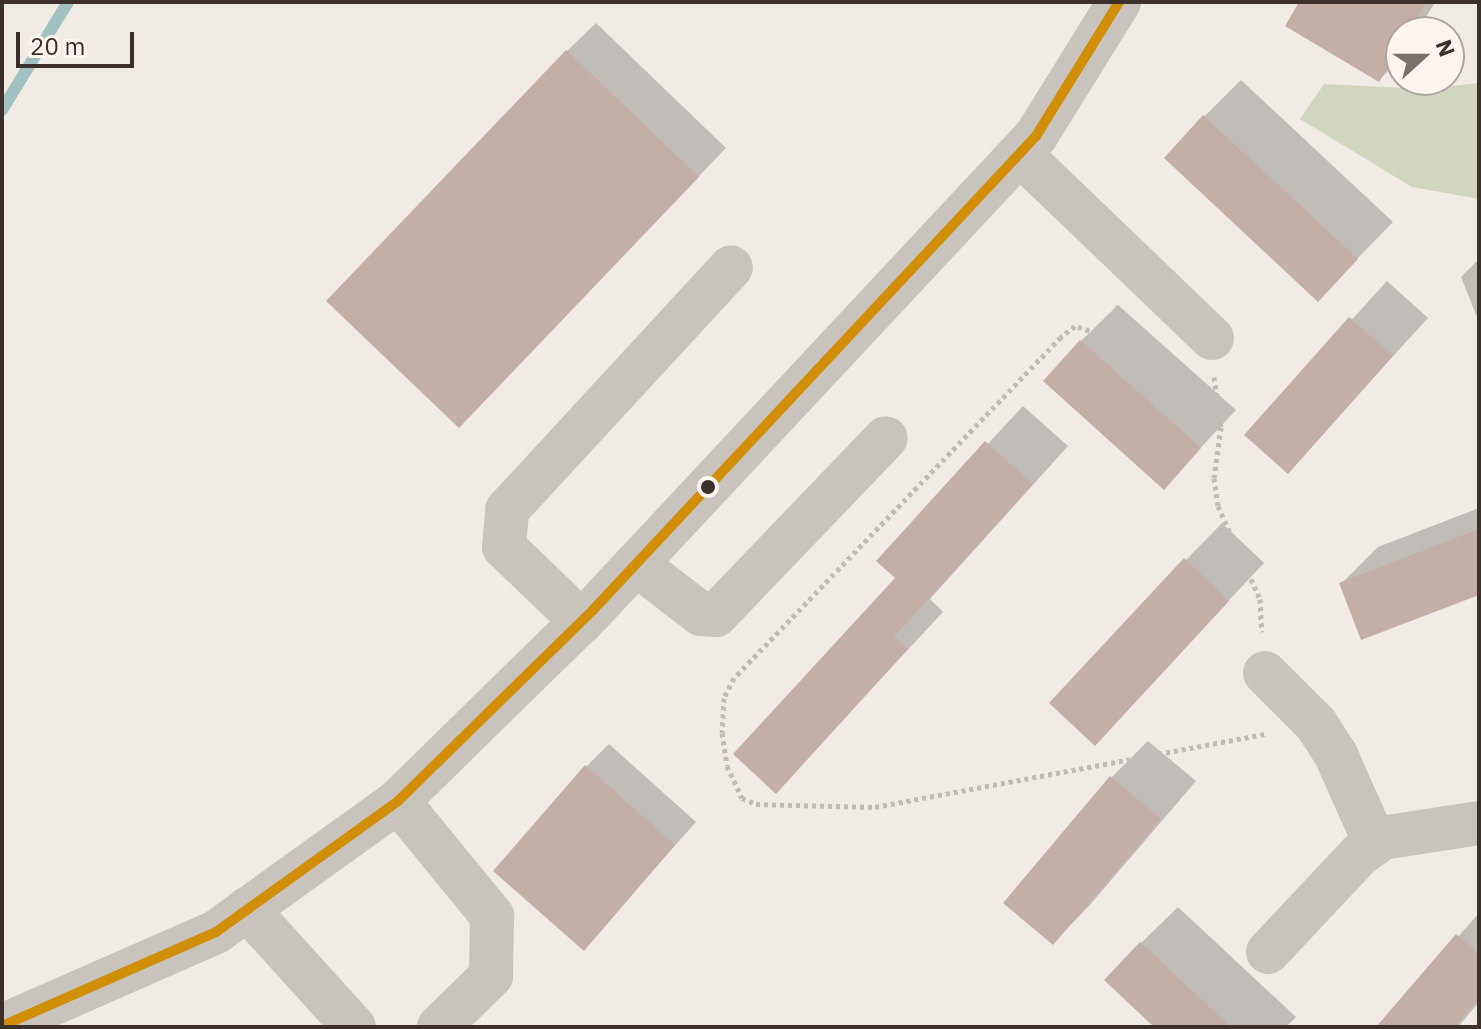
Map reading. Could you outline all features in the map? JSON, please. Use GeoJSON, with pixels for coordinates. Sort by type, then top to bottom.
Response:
{"type":"FeatureCollection","features":[{"type":"Feature","properties":{"kind":"street"},"geometry":{"type":"LineString","coordinates":[[2,1026],[216,932],[398,801],[582,622],[1020,154],[1036,136],[1119,2]]}},
{"type":"Feature","properties":{"kind":"street"},"geometry":{"type":"LineString","coordinates":[[1020,154],[1212,338]]}},
{"type":"Feature","properties":{"kind":"street"},"geometry":{"type":"LineString","coordinates":[[582,622],[504,547],[507,510],[731,267]]}},
{"type":"Feature","properties":{"kind":"street"},"geometry":{"type":"LineString","coordinates":[[636,564],[701,614],[716,615],[886,438]]}},
{"type":"Feature","properties":{"kind":"street"},"geometry":{"type":"LineString","coordinates":[[1265,673],[1316,724],[1336,755],[1375,843]]}},
{"type":"Feature","properties":{"kind":"street"},"geometry":{"type":"LineString","coordinates":[[398,801],[492,916],[491,976],[439,1027]]}},
{"type":"Feature","properties":{"kind":"street"},"geometry":{"type":"LineString","coordinates":[[1268,952],[1359,855],[1382,838],[1479,823]]}},
{"type":"Feature","properties":{"kind":"street"},"geometry":{"type":"LineString","coordinates":[[247,909],[354,1027]]}},
{"type":"Feature","properties":{"kind":"path"},"geometry":{"type":"LineString","coordinates":[[1145,275],[1097,333],[1075,326],[1061,337],[734,678],[724,698],[722,733],[727,766],[742,798],[756,804],[875,807],[1316,724]]}},
{"type":"Feature","properties":{"kind":"path"},"geometry":{"type":"LineString","coordinates":[[1212,338],[1221,427],[1214,478],[1218,506],[1260,599],[1265,673]]}},
{"type":"Feature","properties":{"kind":"green space"},"geometry":{"type":"Polygon","coordinates":[[[1479,83],[1479,199],[1412,187],[1300,119],[1324,84],[1385,87],[1385,96],[1465,96],[1465,85],[1479,83]]]}},
{"type":"Feature","properties":{"kind":"building"},"geometry":{"type":"Polygon","coordinates":[[[1299,2],[1427,2],[1419,16],[1385,16],[1385,72],[1379,82],[1285,26],[1299,2]]]}},
{"type":"Feature","properties":{"kind":"building"},"geometry":{"type":"Polygon","coordinates":[[[566,50],[699,177],[459,428],[326,301],[566,50]]]}},
{"type":"Feature","properties":{"kind":"building"},"geometry":{"type":"Polygon","coordinates":[[[1203,115],[1358,259],[1318,302],[1164,158],[1203,115]]]}},
{"type":"Feature","properties":{"kind":"building"},"geometry":{"type":"Polygon","coordinates":[[[1349,317],[1393,356],[1288,474],[1244,435],[1349,317]]]}},
{"type":"Feature","properties":{"kind":"building"},"geometry":{"type":"Polygon","coordinates":[[[1080,340],[1201,448],[1164,490],[1043,381],[1080,340]]]}},
{"type":"Feature","properties":{"kind":"building"},"geometry":{"type":"Polygon","coordinates":[[[985,441],[1033,484],[894,637],[908,649],[776,794],[733,754],[895,578],[876,561],[985,441]]]}},
{"type":"Feature","properties":{"kind":"building"},"geometry":{"type":"Polygon","coordinates":[[[1479,529],[1479,595],[1361,640],[1339,583],[1479,529]]]}},
{"type":"Feature","properties":{"kind":"building"},"geometry":{"type":"Polygon","coordinates":[[[1184,558],[1229,601],[1095,746],[1049,703],[1184,558]]]}},
{"type":"Feature","properties":{"kind":"building"},"geometry":{"type":"Polygon","coordinates":[[[585,765],[675,845],[584,951],[493,871],[585,765]]]}},
{"type":"Feature","properties":{"kind":"building"},"geometry":{"type":"Polygon","coordinates":[[[1110,776],[1161,819],[1053,945],[1003,903],[1110,776]]]}},
{"type":"Feature","properties":{"kind":"building"},"geometry":{"type":"Polygon","coordinates":[[[1456,934],[1479,954],[1479,998],[1455,1027],[1376,1027],[1456,934]]]}},
{"type":"Feature","properties":{"kind":"building"},"geometry":{"type":"Polygon","coordinates":[[[1140,942],[1231,1027],[1154,1027],[1104,980],[1140,942]]]}},
{"type":"Feature","properties":{"kind":"waterway"},"geometry":{"type":"LineString","coordinates":[[2,110],[68,2]]}},
{"type":"Feature","properties":{"kind":"transit line"},"geometry":{"type":"LineString","coordinates":[[2,1026],[216,932],[398,801],[593,610],[1036,136],[1119,2]]}}]}
